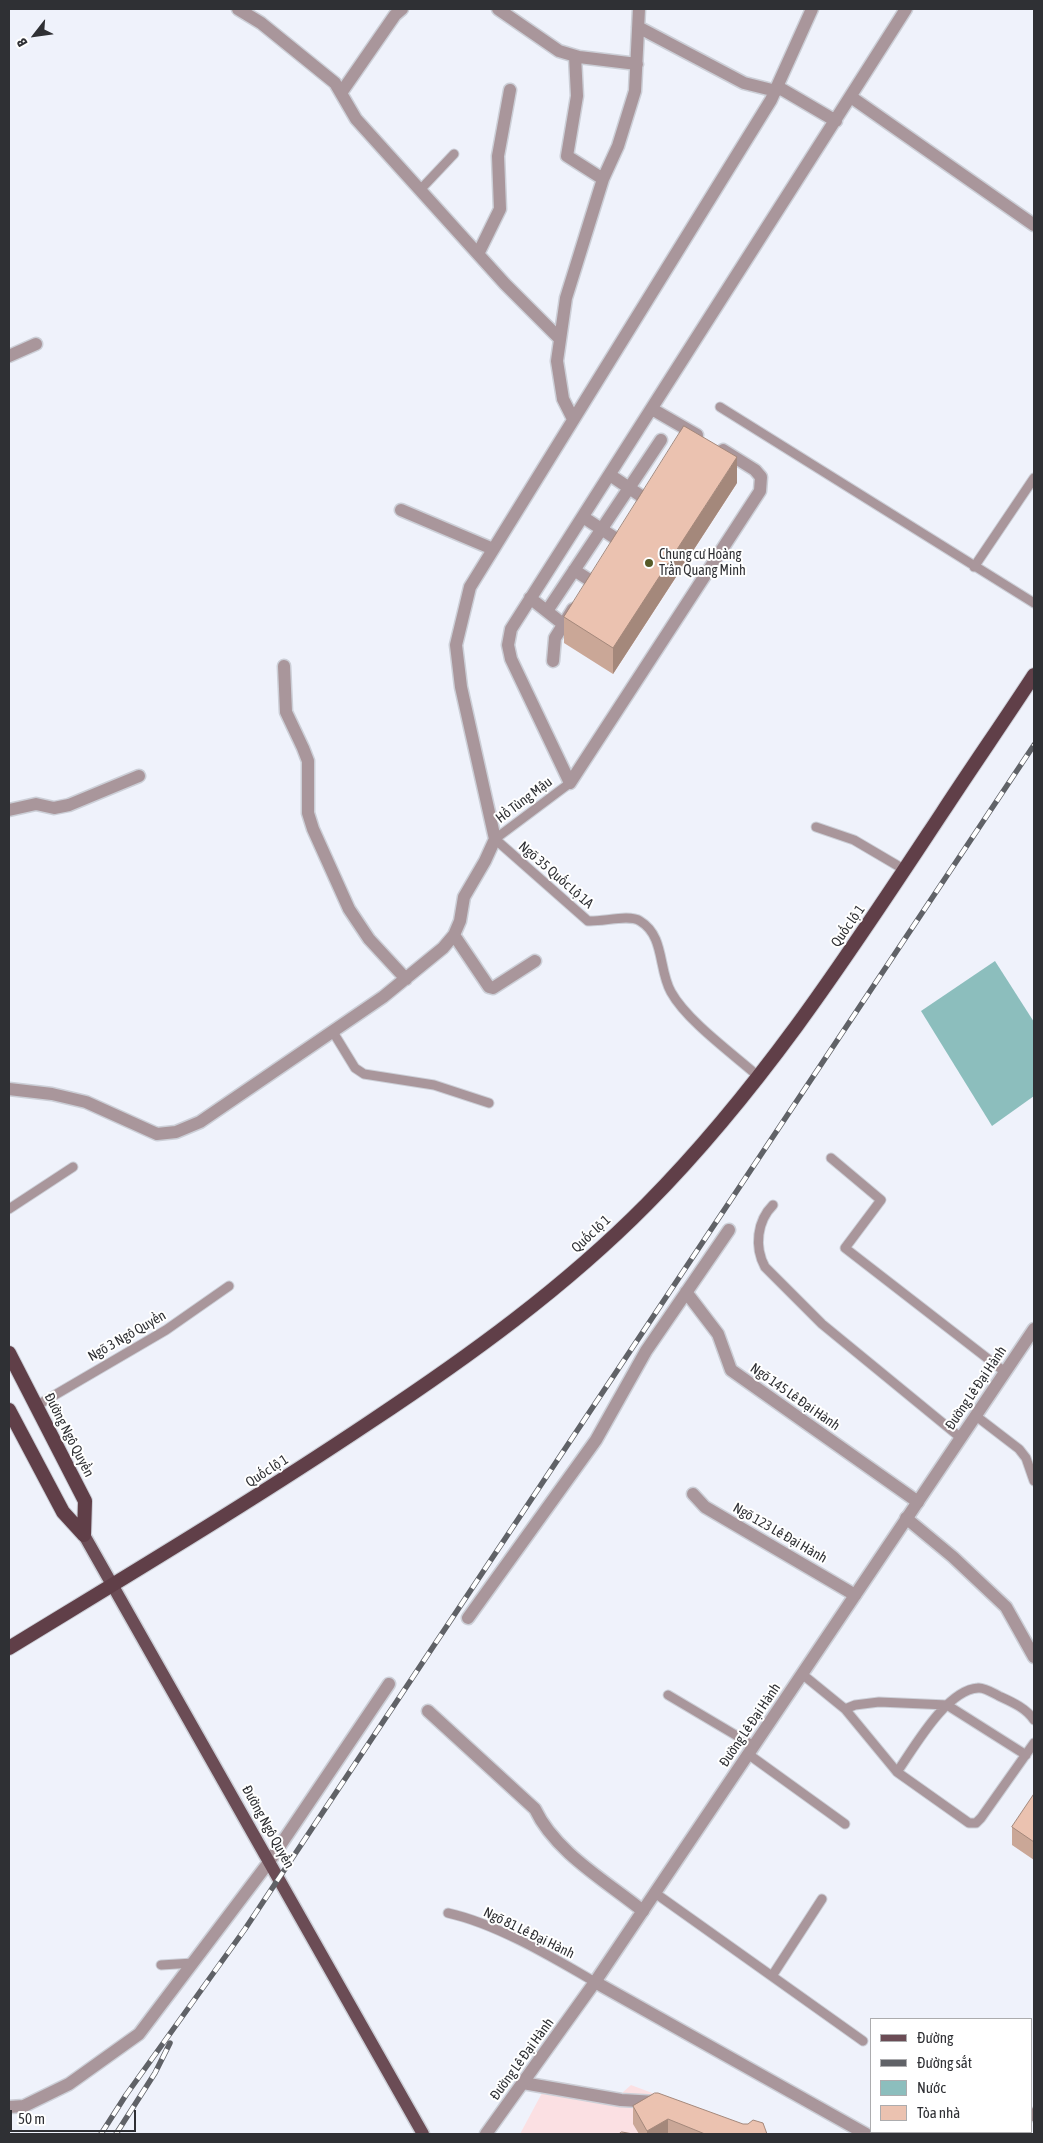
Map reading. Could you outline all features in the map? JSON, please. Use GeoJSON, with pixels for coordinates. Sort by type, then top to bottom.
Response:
{"type":"FeatureCollection","features":[{"type":"Feature","properties":{"kind":"highway","name":"Quốc lộ 1"},"geometry":{"type":"LineString","coordinates":[[9,1648],[250,1501],[423,1387],[496,1335],[576,1270],[646,1205],[699,1149],[759,1076],[871,923],[1034,675]]}},
{"type":"Feature","properties":{"kind":"highway","name":"Đường Ngô Quyền"},"geometry":{"type":"LineString","coordinates":[[9,1354],[85,1501],[84,1535]]}},
{"type":"Feature","properties":{"kind":"highway","name":"Đường Ngô Quyền"},"geometry":{"type":"LineString","coordinates":[[9,1410],[63,1512],[84,1535]]}},
{"type":"Feature","properties":{"kind":"main road","name":"Đường Ngô Quyền"},"geometry":{"type":"LineString","coordinates":[[84,1535],[423,2134]]}},
{"type":"Feature","properties":{"kind":"street"},"geometry":{"type":"LineString","coordinates":[[238,9],[261,22],[325,73],[341,93],[356,119],[478,254],[560,339]]}},
{"type":"Feature","properties":{"kind":"street"},"geometry":{"type":"LineString","coordinates":[[341,93],[395,15],[402,9]]}},
{"type":"Feature","properties":{"kind":"street"},"geometry":{"type":"LineString","coordinates":[[498,9],[560,51],[575,56],[637,64]]}},
{"type":"Feature","properties":{"kind":"street"},"geometry":{"type":"LineString","coordinates":[[573,419],[563,399],[557,361],[566,298],[603,179],[618,146],[635,91],[638,9]]}},
{"type":"Feature","properties":{"kind":"street"},"geometry":{"type":"LineString","coordinates":[[9,1089],[52,1094],[86,1102],[157,1134],[176,1132],[200,1122],[333,1032],[406,979],[444,948],[454,935],[460,922],[464,897],[485,861],[495,839],[460,687],[456,645],[470,587],[777,89],[812,9]]}},
{"type":"Feature","properties":{"kind":"street"},"geometry":{"type":"LineString","coordinates":[[570,783],[511,659],[508,645],[511,629],[906,9]]}},
{"type":"Feature","properties":{"kind":"street"},"geometry":{"type":"LineString","coordinates":[[638,27],[744,83],[777,89],[836,121]]}},
{"type":"Feature","properties":{"kind":"street"},"geometry":{"type":"LineString","coordinates":[[575,56],[577,96],[567,156],[603,179]]}},
{"type":"Feature","properties":{"kind":"street"},"geometry":{"type":"LineString","coordinates":[[478,254],[500,208],[498,156],[510,90]]}},
{"type":"Feature","properties":{"kind":"street"},"geometry":{"type":"LineString","coordinates":[[851,97],[1034,225]]}},
{"type":"Feature","properties":{"kind":"street"},"geometry":{"type":"LineString","coordinates":[[9,356],[36,344]]}},
{"type":"Feature","properties":{"kind":"street"},"geometry":{"type":"LineString","coordinates":[[570,783],[760,491],[761,477],[755,470],[652,409]]}},
{"type":"Feature","properties":{"kind":"street"},"geometry":{"type":"LineString","coordinates":[[547,611],[661,440]]}},
{"type":"Feature","properties":{"kind":"street"},"geometry":{"type":"LineString","coordinates":[[610,475],[629,488],[641,503],[653,483]]}},
{"type":"Feature","properties":{"kind":"street"},"geometry":{"type":"LineString","coordinates":[[400,510],[493,549]]}},
{"type":"Feature","properties":{"kind":"street"},"geometry":{"type":"LineString","coordinates":[[583,517],[618,540]]}},
{"type":"Feature","properties":{"kind":"street"},"geometry":{"type":"LineString","coordinates":[[553,661],[555,638],[594,577],[574,570]]}},
{"type":"Feature","properties":{"kind":"street"},"geometry":{"type":"LineString","coordinates":[[530,598],[563,624]]}},
{"type":"Feature","properties":{"kind":"street"},"geometry":{"type":"LineString","coordinates":[[284,666],[286,712],[304,748],[308,762],[308,813],[313,829],[349,909],[369,939],[406,979]]}},
{"type":"Feature","properties":{"kind":"street"},"geometry":{"type":"LineString","coordinates":[[9,810],[36,804],[54,808],[69,805],[139,776]]}},
{"type":"Feature","properties":{"kind":"street"},"geometry":{"type":"LineString","coordinates":[[454,935],[489,987],[493,988],[535,961]]}},
{"type":"Feature","properties":{"kind":"street"},"geometry":{"type":"LineString","coordinates":[[468,1618],[596,1440],[646,1351],[729,1230]]}},
{"type":"Feature","properties":{"kind":"street","name":"Ngõ 145 Lê Đại Hành"},"geometry":{"type":"LineString","coordinates":[[686,1292],[718,1334],[731,1370],[918,1502]]}},
{"type":"Feature","properties":{"kind":"street","name":"Đường Lê Đại Hành"},"geometry":{"type":"LineString","coordinates":[[486,2134],[595,1982],[1034,1329]]}},
{"type":"Feature","properties":{"kind":"street","name":"Ngõ 123 Lê Đại Hành"},"geometry":{"type":"LineString","coordinates":[[693,1494],[705,1507],[855,1595]]}},
{"type":"Feature","properties":{"kind":"street"},"geometry":{"type":"LineString","coordinates":[[906,1518],[953,1557],[1006,1607],[1034,1657]]}},
{"type":"Feature","properties":{"kind":"street"},"geometry":{"type":"LineString","coordinates":[[9,2107],[24,2106],[69,2084],[139,2034],[269,1862],[388,1684]]}},
{"type":"Feature","properties":{"kind":"street"},"geometry":{"type":"LineString","coordinates":[[428,1711],[534,1808],[543,1826],[553,1838],[643,1910]]}},
{"type":"Feature","properties":{"kind":"street"},"geometry":{"type":"LineString","coordinates":[[595,1982],[866,2134]]}},
{"type":"Feature","properties":{"kind":"street"},"geometry":{"type":"LineString","coordinates":[[523,2083],[668,2106]]}},
{"type":"Feature","properties":{"kind":"lane"},"geometry":{"type":"LineString","coordinates":[[420,190],[454,154]]}},
{"type":"Feature","properties":{"kind":"lane"},"geometry":{"type":"LineString","coordinates":[[720,408],[1034,603]]}},
{"type":"Feature","properties":{"kind":"lane"},"geometry":{"type":"LineString","coordinates":[[974,567],[1034,478]]}},
{"type":"Feature","properties":{"kind":"lane","name":"Hồ Tùng Mậu"},"geometry":{"type":"LineString","coordinates":[[495,839],[570,783]]}},
{"type":"Feature","properties":{"kind":"lane"},"geometry":{"type":"LineString","coordinates":[[816,827],[854,840],[905,870]]}},
{"type":"Feature","properties":{"kind":"lane","name":"Ngõ 35 Quốc Lộ 1A"},"geometry":{"type":"LineString","coordinates":[[495,839],[588,920],[600,922],[634,918],[642,922],[657,940],[662,971],[672,993],[696,1022],[759,1076]]}},
{"type":"Feature","properties":{"kind":"lane"},"geometry":{"type":"LineString","coordinates":[[333,1032],[355,1068],[364,1074],[434,1085],[489,1103]]}},
{"type":"Feature","properties":{"kind":"lane"},"geometry":{"type":"LineString","coordinates":[[830,1158],[881,1200],[845,1248],[1005,1372]]}},
{"type":"Feature","properties":{"kind":"lane"},"geometry":{"type":"LineString","coordinates":[[9,1209],[73,1167]]}},
{"type":"Feature","properties":{"kind":"lane"},"geometry":{"type":"LineString","coordinates":[[773,1205],[766,1212],[759,1234],[759,1256],[765,1267],[822,1324],[961,1438]]}},
{"type":"Feature","properties":{"kind":"lane","name":"Ngõ 3 Ngô Quyền"},"geometry":{"type":"LineString","coordinates":[[36,1406],[166,1330],[229,1286]]}},
{"type":"Feature","properties":{"kind":"lane"},"geometry":{"type":"LineString","coordinates":[[976,1416],[1019,1448],[1026,1458],[1034,1481]]}},
{"type":"Feature","properties":{"kind":"lane"},"geometry":{"type":"LineString","coordinates":[[802,1674],[845,1709],[897,1772],[969,1823],[976,1823],[1034,1743]]}},
{"type":"Feature","properties":{"kind":"lane"},"geometry":{"type":"LineString","coordinates":[[897,1772],[947,1705],[959,1694],[980,1687],[1013,1702],[1034,1720]]}},
{"type":"Feature","properties":{"kind":"lane"},"geometry":{"type":"LineString","coordinates":[[668,1695],[751,1750],[845,1824]]}},
{"type":"Feature","properties":{"kind":"lane"},"geometry":{"type":"LineString","coordinates":[[845,1709],[855,1705],[879,1702],[947,1705],[1026,1755]]}},
{"type":"Feature","properties":{"kind":"lane"},"geometry":{"type":"LineString","coordinates":[[655,1893],[863,2041]]}},
{"type":"Feature","properties":{"kind":"lane"},"geometry":{"type":"LineString","coordinates":[[772,1976],[822,1899]]}},
{"type":"Feature","properties":{"kind":"lane","name":"Ngõ 81 Lê Đại Hành"},"geometry":{"type":"LineString","coordinates":[[448,1913],[461,1916],[506,1935],[595,1982]]}},
{"type":"Feature","properties":{"kind":"lane"},"geometry":{"type":"LineString","coordinates":[[161,1966],[193,1963]]}},
{"type":"Feature","properties":{"kind":"shaded area"},"geometry":{"type":"Polygon","coordinates":[[[549,2080],[622,2093],[631,2085],[761,2134],[520,2134],[549,2080]]]}},
{"type":"Feature","properties":{"kind":"water"},"geometry":{"type":"Polygon","coordinates":[[[995,961],[1034,1022],[1034,1096],[992,1126],[921,1011],[995,961]]]}},
{"type":"Feature","properties":{"kind":"building","name":"Chung cư Hoàng Trần Quang Minh"},"geometry":{"type":"Polygon","coordinates":[[[684,426],[737,457],[613,648],[564,617],[684,426]]]}},
{"type":"Feature","properties":{"kind":"building"},"geometry":{"type":"Polygon","coordinates":[[[1034,1794],[1034,1842],[1012,1827],[1034,1794]]]}},
{"type":"Feature","properties":{"kind":"building"},"geometry":{"type":"Polygon","coordinates":[[[655,2093],[743,2124],[748,2124],[753,2120],[763,2123],[767,2134],[705,2134],[668,2119],[647,2131],[633,2106],[655,2093]]]}},
{"type":"Feature","properties":{"kind":"railway"},"geometry":{"type":"LineString","coordinates":[[101,2134],[126,2095],[245,1929],[1034,745]]}},
{"type":"Feature","properties":{"kind":"railway"},"geometry":{"type":"LineString","coordinates":[[116,2134],[155,2073],[170,2043]]}},
{"type":"Feature","properties":{"kind":"place","name":"Chung cư Hoàng Trần Quang Minh"},"geometry":{"type":"Point","coordinates":[649,563]}}]}
